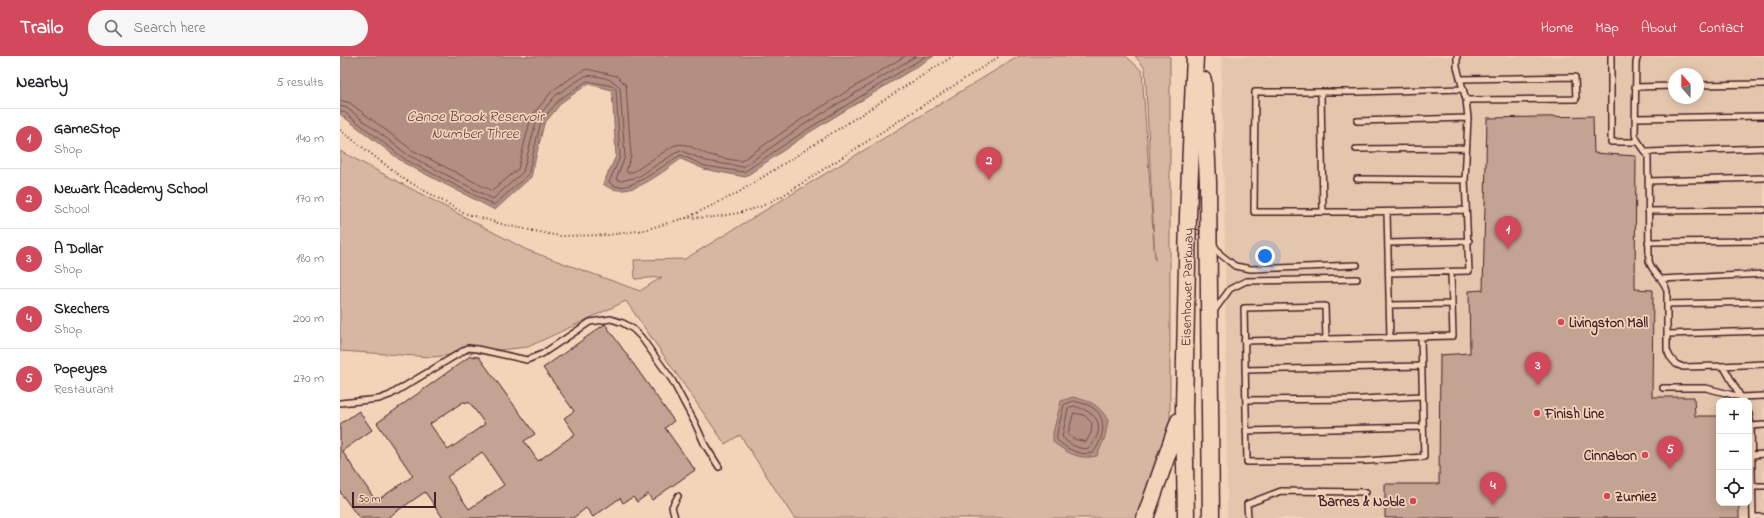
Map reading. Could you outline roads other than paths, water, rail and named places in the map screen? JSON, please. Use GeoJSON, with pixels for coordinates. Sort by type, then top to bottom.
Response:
{"type":"FeatureCollection","features":[{"type":"Feature","properties":{"kind":"main road","name":"Eisenhower Parkway"},"geometry":{"type":"LineString","coordinates":[[1186,518],[1184,408],[1188,216],[1195,56]]}},
{"type":"Feature","properties":{"kind":"main road","name":"Eisenhower Parkway"},"geometry":{"type":"LineString","coordinates":[[1202,56],[1208,182],[1211,518]]}},
{"type":"Feature","properties":{"kind":"main road"},"geometry":{"type":"LineString","coordinates":[[1145,518],[1184,408]]}},
{"type":"Feature","properties":{"kind":"lane"},"geometry":{"type":"LineString","coordinates":[[1389,273],[1469,271],[1469,241],[1465,180],[1468,118],[1466,100],[1457,67],[1457,56]]}},
{"type":"Feature","properties":{"kind":"lane"},"geometry":{"type":"LineString","coordinates":[[1610,56],[1611,142],[1637,142]]}},
{"type":"Feature","properties":{"kind":"lane"},"geometry":{"type":"LineString","coordinates":[[1638,56],[1636,62],[1635,87],[1635,135],[1637,142],[1647,152],[1648,157],[1648,261],[1651,268],[1666,284],[1667,350],[1676,364],[1683,367],[1764,364]]}},
{"type":"Feature","properties":{"kind":"lane"},"geometry":{"type":"LineString","coordinates":[[1461,79],[1575,77],[1576,99],[1466,100]]}},
{"type":"Feature","properties":{"kind":"lane"},"geometry":{"type":"LineString","coordinates":[[1704,85],[1764,84]]}},
{"type":"Feature","properties":{"kind":"lane"},"geometry":{"type":"LineString","coordinates":[[1635,87],[1668,86]]}},
{"type":"Feature","properties":{"kind":"lane"},"geometry":{"type":"LineString","coordinates":[[1463,89],[1255,92],[1254,212],[1388,212],[1466,210]]}},
{"type":"Feature","properties":{"kind":"lane"},"geometry":{"type":"LineString","coordinates":[[1321,92],[1323,212]]}},
{"type":"Feature","properties":{"kind":"lane"},"geometry":{"type":"LineString","coordinates":[[1635,118],[1764,116]]}},
{"type":"Feature","properties":{"kind":"lane"},"geometry":{"type":"LineString","coordinates":[[1357,121],[1468,118]]}},
{"type":"Feature","properties":{"kind":"lane"},"geometry":{"type":"LineString","coordinates":[[1356,149],[1466,148]]}},
{"type":"Feature","properties":{"kind":"lane"},"geometry":{"type":"LineString","coordinates":[[1647,152],[1764,148]]}},
{"type":"Feature","properties":{"kind":"lane"},"geometry":{"type":"LineString","coordinates":[[1648,181],[1764,178]]}},
{"type":"Feature","properties":{"kind":"lane"},"geometry":{"type":"LineString","coordinates":[[1357,179],[1465,180]]}},
{"type":"Feature","properties":{"kind":"lane"},"geometry":{"type":"LineString","coordinates":[[1648,211],[1764,210]]}},
{"type":"Feature","properties":{"kind":"lane"},"geometry":{"type":"LineString","coordinates":[[1388,212],[1390,337]]}},
{"type":"Feature","properties":{"kind":"lane"},"geometry":{"type":"LineString","coordinates":[[1209,238],[1220,254],[1234,266],[1251,269],[1357,265]]}},
{"type":"Feature","properties":{"kind":"lane"},"geometry":{"type":"LineString","coordinates":[[1388,243],[1469,241]]}},
{"type":"Feature","properties":{"kind":"lane"},"geometry":{"type":"LineString","coordinates":[[1648,242],[1764,241]]}},
{"type":"Feature","properties":{"kind":"lane"},"geometry":{"type":"LineString","coordinates":[[1244,341],[1452,336],[1451,272]]}},
{"type":"Feature","properties":{"kind":"lane"},"geometry":{"type":"LineString","coordinates":[[1661,279],[1764,274]]}},
{"type":"Feature","properties":{"kind":"lane"},"geometry":{"type":"LineString","coordinates":[[1209,318],[1218,303],[1230,290],[1246,281],[1357,279]]}},
{"type":"Feature","properties":{"kind":"lane"},"geometry":{"type":"LineString","coordinates":[[1667,304],[1764,302]]}},
{"type":"Feature","properties":{"kind":"lane"},"geometry":{"type":"LineString","coordinates":[[1390,305],[1452,304]]}},
{"type":"Feature","properties":{"kind":"lane"},"geometry":{"type":"LineString","coordinates":[[1326,339],[1325,306],[1244,308],[1247,462],[1366,460],[1424,457],[1421,337]]}},
{"type":"Feature","properties":{"kind":"lane"},"geometry":{"type":"LineString","coordinates":[[340,403],[378,399],[390,395],[468,348],[526,360],[542,354],[590,322],[611,319],[634,329],[672,380],[705,445],[719,468]]}},
{"type":"Feature","properties":{"kind":"lane"},"geometry":{"type":"LineString","coordinates":[[1667,334],[1764,331]]}},
{"type":"Feature","properties":{"kind":"lane"},"geometry":{"type":"LineString","coordinates":[[1245,370],[1422,366]]}},
{"type":"Feature","properties":{"kind":"lane"},"geometry":{"type":"LineString","coordinates":[[1721,366],[1725,369],[1741,398]]}},
{"type":"Feature","properties":{"kind":"lane"},"geometry":{"type":"LineString","coordinates":[[1663,388],[1706,388],[1739,398]]}},
{"type":"Feature","properties":{"kind":"lane"},"geometry":{"type":"LineString","coordinates":[[1246,400],[1362,399],[1422,396]]}},
{"type":"Feature","properties":{"kind":"lane"},"geometry":{"type":"LineString","coordinates":[[1749,398],[1764,396]]}},
{"type":"Feature","properties":{"kind":"lane"},"geometry":{"type":"LineString","coordinates":[[1752,426],[1764,425]]}},
{"type":"Feature","properties":{"kind":"lane"},"geometry":{"type":"LineString","coordinates":[[1246,431],[1423,427]]}},
{"type":"Feature","properties":{"kind":"lane"},"geometry":{"type":"LineString","coordinates":[[1752,455],[1764,454]]}},
{"type":"Feature","properties":{"kind":"lane"},"geometry":{"type":"LineString","coordinates":[[1764,486],[1752,486],[1753,518],[1764,517]]}},
{"type":"Feature","properties":{"kind":"lane"},"geometry":{"type":"LineString","coordinates":[[1248,518],[1247,504],[1282,491],[1366,492]]}},
{"type":"Feature","properties":{"kind":"lane"},"geometry":{"type":"LineString","coordinates":[[675,518],[672,507],[678,496]]}},
{"type":"Feature","properties":{"kind":"water","name":"Canoe Brook Reservoir Number Three"},"geometry":{"type":"Polygon","coordinates":[[[340,56],[934,56],[810,132],[745,177],[704,169],[681,159],[644,184],[623,190],[613,189],[603,184],[616,156],[612,90],[588,84],[562,102],[544,124],[531,177],[495,210],[404,163],[340,114],[340,56]]]}},
{"type":"Feature","properties":{"kind":"water"},"geometry":{"type":"Polygon","coordinates":[[[1073,397],[1094,404],[1101,410],[1108,420],[1105,437],[1097,456],[1084,457],[1074,455],[1053,442],[1053,433],[1061,401],[1073,397]]]}},
{"type":"Feature","properties":{"kind":"place","name":"Newark Academy School"},"geometry":{"type":"Point","coordinates":[989,180]}},
{"type":"Feature","properties":{"kind":"place","name":"GameStop"},"geometry":{"type":"Point","coordinates":[1508,249]}},
{"type":"Feature","properties":{"kind":"place","name":"Livingston Mall"},"geometry":{"type":"Point","coordinates":[1561,322]}},
{"type":"Feature","properties":{"kind":"place","name":"A Dollar"},"geometry":{"type":"Point","coordinates":[1538,385]}},
{"type":"Feature","properties":{"kind":"place","name":"Finish Line"},"geometry":{"type":"Point","coordinates":[1537,413]}},
{"type":"Feature","properties":{"kind":"place","name":"Cinnabon"},"geometry":{"type":"Point","coordinates":[1645,455]}},
{"type":"Feature","properties":{"kind":"place","name":"Popeyes"},"geometry":{"type":"Point","coordinates":[1670,469]}},
{"type":"Feature","properties":{"kind":"place","name":"Zumiez"},"geometry":{"type":"Point","coordinates":[1607,496]}},
{"type":"Feature","properties":{"kind":"place","name":"Barnes & Noble"},"geometry":{"type":"Point","coordinates":[1413,501]}},
{"type":"Feature","properties":{"kind":"place","name":"Skechers"},"geometry":{"type":"Point","coordinates":[1493,505]}}]}
